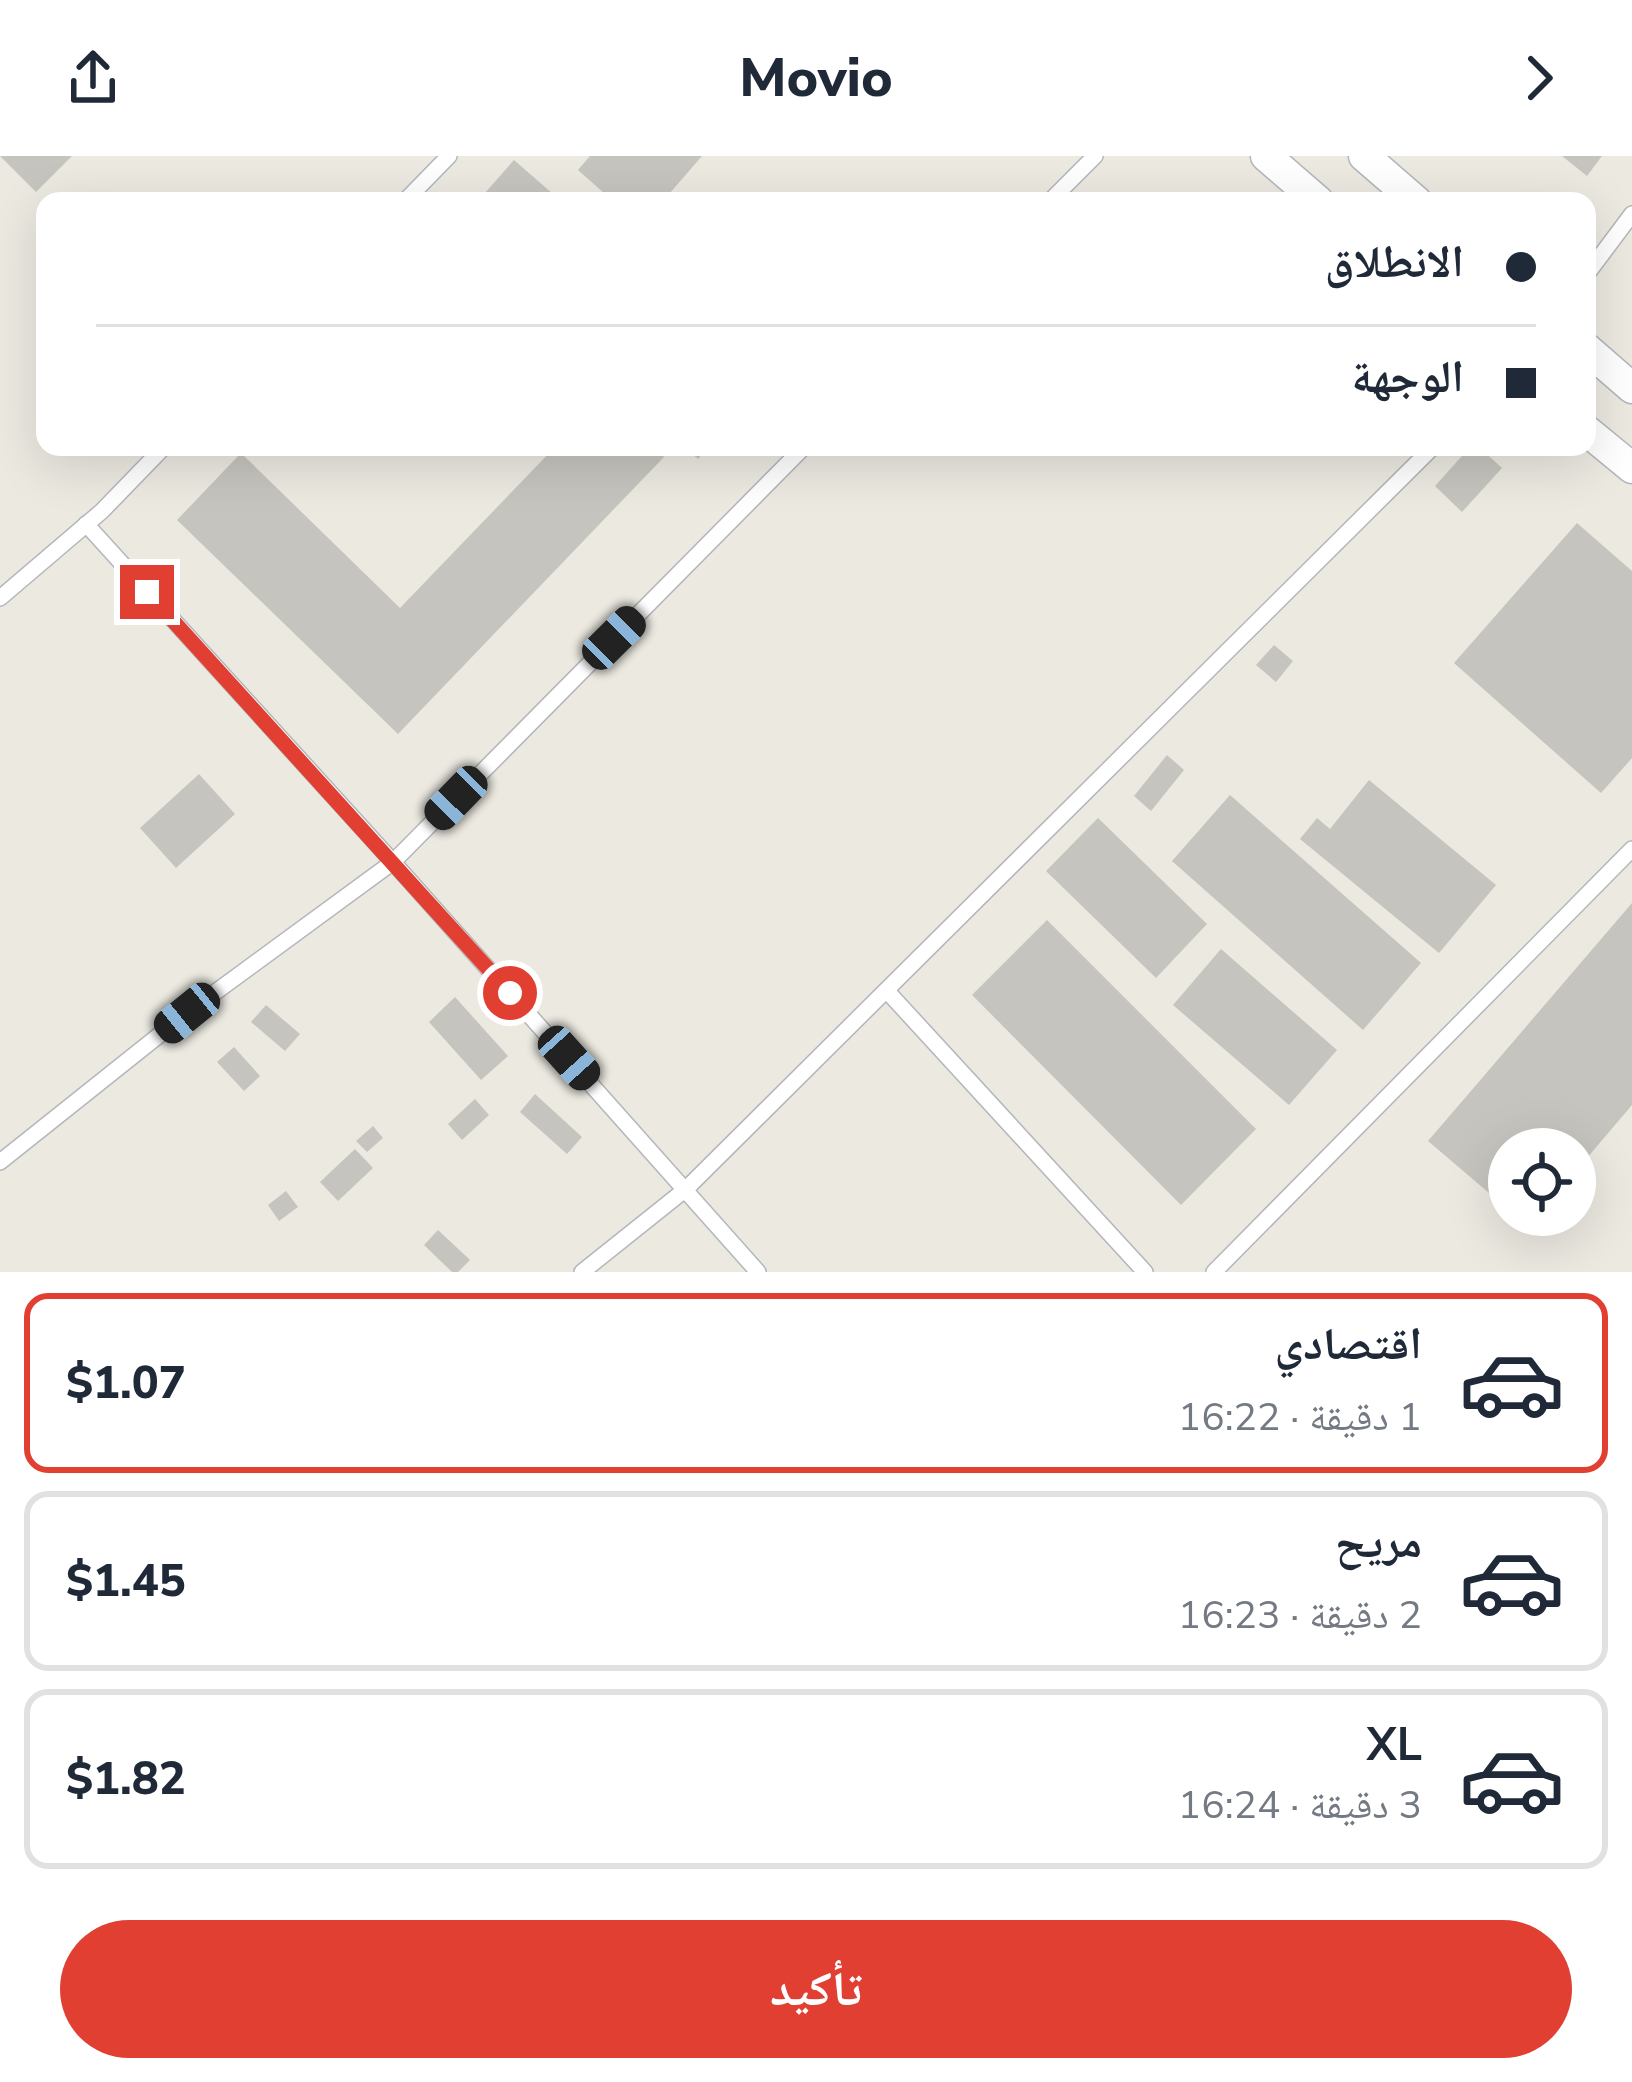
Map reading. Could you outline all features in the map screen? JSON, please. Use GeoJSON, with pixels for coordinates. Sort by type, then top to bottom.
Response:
{"type":"FeatureCollection","features":[{"type":"Feature","properties":{"kind":"street"},"geometry":{"type":"LineString","coordinates":[[1266,156],[1308,192]]}},
{"type":"Feature","properties":{"kind":"street"},"geometry":{"type":"LineString","coordinates":[[1368,157],[1406,192]]}},
{"type":"Feature","properties":{"kind":"street"},"geometry":{"type":"LineString","coordinates":[[1596,358],[1632,388]]}},
{"type":"Feature","properties":{"kind":"street"},"geometry":{"type":"LineString","coordinates":[[1596,438],[1632,469]]}},
{"type":"Feature","properties":{"kind":"lane"},"geometry":{"type":"LineString","coordinates":[[414,192],[449,156]]}},
{"type":"Feature","properties":{"kind":"lane"},"geometry":{"type":"LineString","coordinates":[[1059,192],[1094,156]]}},
{"type":"Feature","properties":{"kind":"lane"},"geometry":{"type":"LineString","coordinates":[[1596,262],[1632,214]]}},
{"type":"Feature","properties":{"kind":"lane"},"geometry":{"type":"LineString","coordinates":[[0,598],[155,456]]}},
{"type":"Feature","properties":{"kind":"lane"},"geometry":{"type":"LineString","coordinates":[[0,1162],[187,1013],[393,862],[795,456]]}},
{"type":"Feature","properties":{"kind":"lane"},"geometry":{"type":"LineString","coordinates":[[582,1272],[686,1190],[1424,456]]}},
{"type":"Feature","properties":{"kind":"lane"},"geometry":{"type":"LineString","coordinates":[[86,524],[758,1272]]}},
{"type":"Feature","properties":{"kind":"lane"},"geometry":{"type":"LineString","coordinates":[[1214,1272],[1632,848]]}},
{"type":"Feature","properties":{"kind":"lane"},"geometry":{"type":"LineString","coordinates":[[887,991],[1145,1272]]}},
{"type":"Feature","properties":{"kind":"building"},"geometry":{"type":"Polygon","coordinates":[[[0,156],[72,156],[36,192],[0,156]]]}},
{"type":"Feature","properties":{"kind":"building"},"geometry":{"type":"Polygon","coordinates":[[[590,156],[702,156],[671,192],[603,192],[578,170],[590,156]]]}},
{"type":"Feature","properties":{"kind":"building"},"geometry":{"type":"Polygon","coordinates":[[[1562,156],[1602,156],[1587,176],[1562,156]]]}},
{"type":"Feature","properties":{"kind":"building"},"geometry":{"type":"Polygon","coordinates":[[[514,160],[551,192],[486,192],[514,160]]]}},
{"type":"Feature","properties":{"kind":"building"},"geometry":{"type":"Polygon","coordinates":[[[238,456],[244,456],[400,608],[546,456],[664,457],[398,734],[177,520],[238,456]]]}},
{"type":"Feature","properties":{"kind":"building"},"geometry":{"type":"Polygon","coordinates":[[[1462,456],[1489,456],[1502,468],[1462,512],[1435,486],[1462,456]]]}},
{"type":"Feature","properties":{"kind":"building"},"geometry":{"type":"Polygon","coordinates":[[[1577,523],[1632,571],[1632,758],[1601,793],[1454,663],[1577,523]]]}},
{"type":"Feature","properties":{"kind":"building"},"geometry":{"type":"Polygon","coordinates":[[[1274,645],[1293,661],[1276,682],[1256,665],[1274,645]]]}},
{"type":"Feature","properties":{"kind":"building"},"geometry":{"type":"Polygon","coordinates":[[[1167,755],[1184,770],[1151,811],[1134,796],[1167,755]]]}},
{"type":"Feature","properties":{"kind":"building"},"geometry":{"type":"Polygon","coordinates":[[[199,774],[235,814],[176,868],[140,828],[199,774]]]}},
{"type":"Feature","properties":{"kind":"building"},"geometry":{"type":"Polygon","coordinates":[[[1369,780],[1496,885],[1439,953],[1300,839],[1317,818],[1330,829],[1369,780]]]}},
{"type":"Feature","properties":{"kind":"building"},"geometry":{"type":"Polygon","coordinates":[[[1230,795],[1421,963],[1363,1030],[1172,861],[1230,795]]]}},
{"type":"Feature","properties":{"kind":"building"},"geometry":{"type":"Polygon","coordinates":[[[1098,818],[1207,924],[1156,978],[1046,871],[1098,818]]]}},
{"type":"Feature","properties":{"kind":"building"},"geometry":{"type":"Polygon","coordinates":[[[1632,903],[1632,1105],[1596,1147],[1596,1128],[1488,1128],[1488,1192],[1428,1141],[1632,903]]]}},
{"type":"Feature","properties":{"kind":"building"},"geometry":{"type":"Polygon","coordinates":[[[1047,920],[1256,1129],[1181,1205],[972,995],[1047,920]]]}},
{"type":"Feature","properties":{"kind":"building"},"geometry":{"type":"Polygon","coordinates":[[[1221,949],[1337,1050],[1289,1105],[1173,1005],[1221,949]]]}},
{"type":"Feature","properties":{"kind":"building"},"geometry":{"type":"Polygon","coordinates":[[[455,997],[508,1056],[481,1080],[429,1022],[455,997]]]}},
{"type":"Feature","properties":{"kind":"building"},"geometry":{"type":"Polygon","coordinates":[[[266,1005],[300,1034],[285,1051],[251,1022],[266,1005]]]}},
{"type":"Feature","properties":{"kind":"building"},"geometry":{"type":"Polygon","coordinates":[[[234,1047],[260,1076],[244,1091],[217,1062],[234,1047]]]}},
{"type":"Feature","properties":{"kind":"building"},"geometry":{"type":"Polygon","coordinates":[[[535,1094],[582,1137],[567,1154],[520,1112],[535,1094]]]}},
{"type":"Feature","properties":{"kind":"building"},"geometry":{"type":"Polygon","coordinates":[[[475,1099],[489,1115],[462,1140],[448,1124],[475,1099]]]}},
{"type":"Feature","properties":{"kind":"building"},"geometry":{"type":"Polygon","coordinates":[[[373,1126],[383,1138],[367,1152],[356,1141],[373,1126]]]}},
{"type":"Feature","properties":{"kind":"building"},"geometry":{"type":"Polygon","coordinates":[[[355,1149],[373,1168],[338,1201],[320,1182],[355,1149]]]}},
{"type":"Feature","properties":{"kind":"building"},"geometry":{"type":"Polygon","coordinates":[[[286,1191],[298,1207],[279,1221],[268,1205],[286,1191]]]}},
{"type":"Feature","properties":{"kind":"building"},"geometry":{"type":"Polygon","coordinates":[[[438,1230],[470,1260],[458,1272],[452,1272],[424,1245],[438,1230]]]}},
{"type":"Feature","properties":{"kind":"route"},"geometry":{"type":"LineString","coordinates":[[147,592],[510,993]]}}]}
